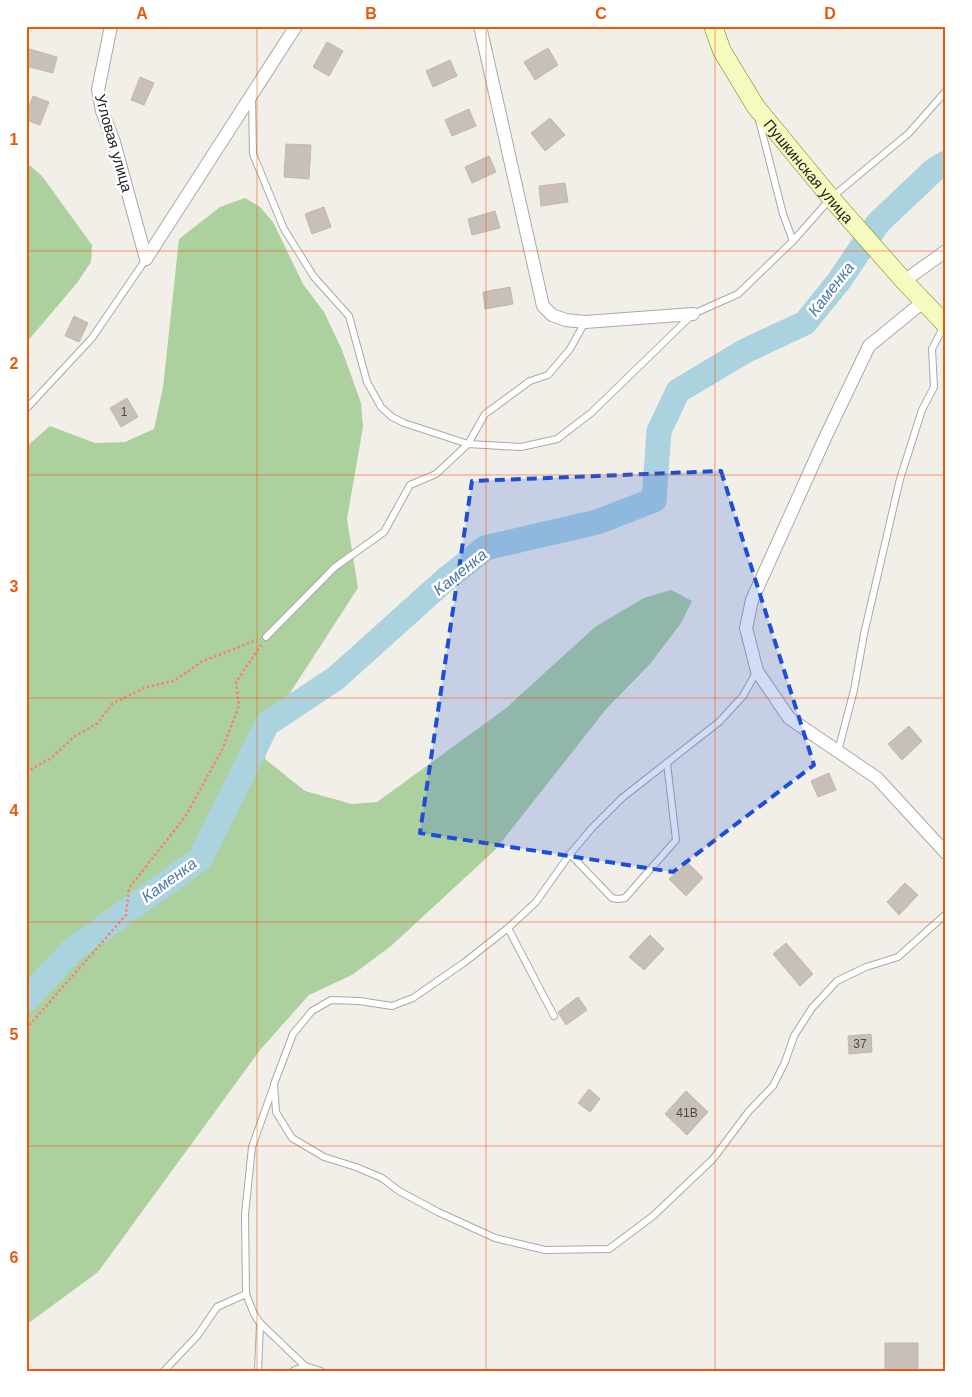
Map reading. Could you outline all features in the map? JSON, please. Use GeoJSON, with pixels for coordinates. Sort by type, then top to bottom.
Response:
{"type":"FeatureCollection","features":[{"type":"Feature","properties":{"kind":"main road","name":"Пушкинская улица"},"geometry":{"type":"LineString","coordinates":[[712,26],[722,50],[756,107],[831,198],[945,325]]}},
{"type":"Feature","properties":{"kind":"street","name":"Угловая улица"},"geometry":{"type":"LineString","coordinates":[[111,26],[98,90],[102,110],[114,142],[146,259]]}},
{"type":"Feature","properties":{"kind":"street"},"geometry":{"type":"LineString","coordinates":[[146,259],[296,26]]}},
{"type":"Feature","properties":{"kind":"street"},"geometry":{"type":"LineString","coordinates":[[480,26],[543,306],[552,315],[566,320],[585,322],[692,314]]}},
{"type":"Feature","properties":{"kind":"street"},"geometry":{"type":"LineString","coordinates":[[904,281],[945,252]]}},
{"type":"Feature","properties":{"kind":"street"},"geometry":{"type":"LineString","coordinates":[[924,301],[869,346],[817,455],[752,600],[746,628],[757,671],[789,718],[876,778],[946,853]]}},
{"type":"Feature","properties":{"kind":"lane"},"geometry":{"type":"LineString","coordinates":[[252,94],[253,154],[256,163],[284,229],[314,277],[349,316],[367,382],[381,407],[392,417],[404,423],[468,444],[521,447],[557,439],[591,413],[692,314],[738,294],[793,240],[831,198],[909,133],[946,91]]}},
{"type":"Feature","properties":{"kind":"lane"},"geometry":{"type":"LineString","coordinates":[[756,107],[783,214],[793,240]]}},
{"type":"Feature","properties":{"kind":"lane"},"geometry":{"type":"LineString","coordinates":[[26,409],[92,338],[146,259]]}},
{"type":"Feature","properties":{"kind":"lane"},"geometry":{"type":"LineString","coordinates":[[266,637],[335,567],[384,532],[410,486],[436,474],[468,444],[485,414],[530,381],[548,375],[570,349],[585,322]]}},
{"type":"Feature","properties":{"kind":"lane"},"geometry":{"type":"LineString","coordinates":[[838,752],[854,690],[866,625],[900,479],[922,410],[934,387],[932,349],[945,325]]}},
{"type":"Feature","properties":{"kind":"lane"},"geometry":{"type":"LineString","coordinates":[[321,1371],[304,1366],[260,1323],[246,1294],[245,1214],[252,1147],[293,1034],[312,1011],[331,1000],[359,1001],[392,1006],[413,998],[465,962],[508,928],[536,902],[570,854],[592,828],[622,798],[719,722],[743,696],[757,671]]}},
{"type":"Feature","properties":{"kind":"lane"},"geometry":{"type":"LineString","coordinates":[[570,854],[612,898],[625,898],[676,840],[667,763]]}},
{"type":"Feature","properties":{"kind":"lane"},"geometry":{"type":"LineString","coordinates":[[274,1084],[276,1112],[292,1138],[324,1157],[382,1178],[399,1191],[438,1212],[495,1238],[545,1250],[609,1249],[653,1216],[713,1158],[749,1111],[773,1086],[785,1062],[794,1036],[812,1008],[837,981],[866,967],[898,957],[946,914]]}},
{"type":"Feature","properties":{"kind":"lane"},"geometry":{"type":"LineString","coordinates":[[508,928],[554,1016]]}},
{"type":"Feature","properties":{"kind":"lane"},"geometry":{"type":"LineString","coordinates":[[164,1371],[198,1335],[217,1307],[246,1294]]}},
{"type":"Feature","properties":{"kind":"lane"},"geometry":{"type":"LineString","coordinates":[[258,1371],[260,1323]]}},
{"type":"Feature","properties":{"kind":"lane"},"geometry":{"type":"LineString","coordinates":[[294,1371],[304,1366]]}},
{"type":"Feature","properties":{"kind":"path"},"geometry":{"type":"LineString","coordinates":[[26,772],[51,758],[75,736],[98,723],[112,704],[146,687],[174,681],[201,662],[266,637]]}},
{"type":"Feature","properties":{"kind":"path"},"geometry":{"type":"LineString","coordinates":[[26,1029],[126,915],[129,888],[185,817],[223,748],[239,705],[236,682],[266,637]]}},
{"type":"Feature","properties":{"kind":"highlighted area"},"geometry":{"type":"Polygon","coordinates":[[[721,471],[814,765],[673,872],[420,833],[472,481],[721,471]]]}},
{"type":"Feature","properties":{"kind":"green space"},"geometry":{"type":"Polygon","coordinates":[[[26,162],[42,176],[92,245],[91,262],[77,283],[26,343],[26,162]]]}},
{"type":"Feature","properties":{"kind":"green space"},"geometry":{"type":"Polygon","coordinates":[[[245,198],[260,207],[273,222],[303,284],[324,312],[342,350],[361,403],[363,427],[347,519],[358,588],[277,713],[268,739],[265,759],[305,791],[352,804],[377,802],[505,709],[595,627],[644,598],[671,590],[692,601],[681,623],[650,664],[607,708],[495,850],[391,946],[352,975],[309,995],[260,1050],[98,1272],[26,1325],[26,447],[50,426],[95,443],[125,442],[154,429],[163,387],[179,239],[220,207],[245,198]]]}},
{"type":"Feature","properties":{"kind":"building"},"geometry":{"type":"Polygon","coordinates":[[[327,42],[343,51],[329,76],[313,67],[327,42]]]}},
{"type":"Feature","properties":{"kind":"building"},"geometry":{"type":"Polygon","coordinates":[[[26,48],[57,57],[53,73],[26,66],[26,48]]]}},
{"type":"Feature","properties":{"kind":"building"},"geometry":{"type":"Polygon","coordinates":[[[548,48],[558,65],[535,80],[524,62],[548,48]]]}},
{"type":"Feature","properties":{"kind":"building"},"geometry":{"type":"Polygon","coordinates":[[[450,60],[457,76],[433,87],[426,71],[450,60]]]}},
{"type":"Feature","properties":{"kind":"building"},"geometry":{"type":"Polygon","coordinates":[[[140,77],[154,83],[144,105],[131,100],[140,77]]]}},
{"type":"Feature","properties":{"kind":"building"},"geometry":{"type":"Polygon","coordinates":[[[33,96],[49,102],[40,125],[26,120],[26,114],[33,96]]]}},
{"type":"Feature","properties":{"kind":"building"},"geometry":{"type":"Polygon","coordinates":[[[469,109],[476,126],[452,136],[445,120],[469,109]]]}},
{"type":"Feature","properties":{"kind":"building"},"geometry":{"type":"Polygon","coordinates":[[[550,118],[565,135],[545,151],[531,133],[550,118]]]}},
{"type":"Feature","properties":{"kind":"building"},"geometry":{"type":"Polygon","coordinates":[[[286,144],[311,145],[309,179],[284,177],[286,144]]]}},
{"type":"Feature","properties":{"kind":"building"},"geometry":{"type":"Polygon","coordinates":[[[489,156],[496,172],[472,183],[465,167],[489,156]]]}},
{"type":"Feature","properties":{"kind":"building"},"geometry":{"type":"Polygon","coordinates":[[[565,183],[568,202],[541,206],[539,186],[565,183]]]}},
{"type":"Feature","properties":{"kind":"building"},"geometry":{"type":"Polygon","coordinates":[[[324,207],[331,227],[312,234],[305,214],[324,207]]]}},
{"type":"Feature","properties":{"kind":"building"},"geometry":{"type":"Polygon","coordinates":[[[495,211],[500,228],[472,235],[468,219],[495,211]]]}},
{"type":"Feature","properties":{"kind":"building"},"geometry":{"type":"Polygon","coordinates":[[[510,287],[513,304],[485,309],[483,292],[510,287]]]}},
{"type":"Feature","properties":{"kind":"building"},"geometry":{"type":"Polygon","coordinates":[[[74,316],[88,323],[79,342],[65,336],[74,316]]]}},
{"type":"Feature","properties":{"kind":"building"},"geometry":{"type":"Polygon","coordinates":[[[127,398],[138,417],[121,427],[110,408],[127,398]]]}},
{"type":"Feature","properties":{"kind":"building"},"geometry":{"type":"Polygon","coordinates":[[[909,726],[922,741],[902,760],[888,744],[909,726]]]}},
{"type":"Feature","properties":{"kind":"building"},"geometry":{"type":"Polygon","coordinates":[[[829,773],[836,790],[818,797],[811,781],[829,773]]]}},
{"type":"Feature","properties":{"kind":"building"},"geometry":{"type":"Polygon","coordinates":[[[687,862],[703,878],[686,896],[669,879],[687,862]]]}},
{"type":"Feature","properties":{"kind":"building"},"geometry":{"type":"Polygon","coordinates":[[[905,883],[918,895],[899,915],[887,902],[905,883]]]}},
{"type":"Feature","properties":{"kind":"building"},"geometry":{"type":"Polygon","coordinates":[[[650,935],[664,949],[644,970],[629,957],[650,935]]]}},
{"type":"Feature","properties":{"kind":"building"},"geometry":{"type":"Polygon","coordinates":[[[786,943],[813,974],[800,986],[773,954],[786,943]]]}},
{"type":"Feature","properties":{"kind":"building"},"geometry":{"type":"Polygon","coordinates":[[[578,997],[587,1010],[566,1025],[558,1012],[578,997]]]}},
{"type":"Feature","properties":{"kind":"building"},"geometry":{"type":"Polygon","coordinates":[[[871,1034],[872,1052],[849,1054],[848,1036],[871,1034]]]}},
{"type":"Feature","properties":{"kind":"building"},"geometry":{"type":"Polygon","coordinates":[[[589,1089],[600,1099],[590,1112],[578,1103],[589,1089]]]}},
{"type":"Feature","properties":{"kind":"building"},"geometry":{"type":"Polygon","coordinates":[[[686,1091],[708,1112],[687,1135],[665,1114],[686,1091]]]}},
{"type":"Feature","properties":{"kind":"building"},"geometry":{"type":"Polygon","coordinates":[[[885,1343],[918,1343],[918,1371],[885,1371],[885,1343]]]}},
{"type":"Feature","properties":{"kind":"waterway","name":"Каменка"},"geometry":{"type":"LineString","coordinates":[[26,1000],[72,950],[200,859],[267,724],[336,678],[445,580],[485,548],[597,522],[654,500],[659,431],[678,391],[745,351],[805,323],[839,281],[878,223],[934,170],[946,163]]}}]}
